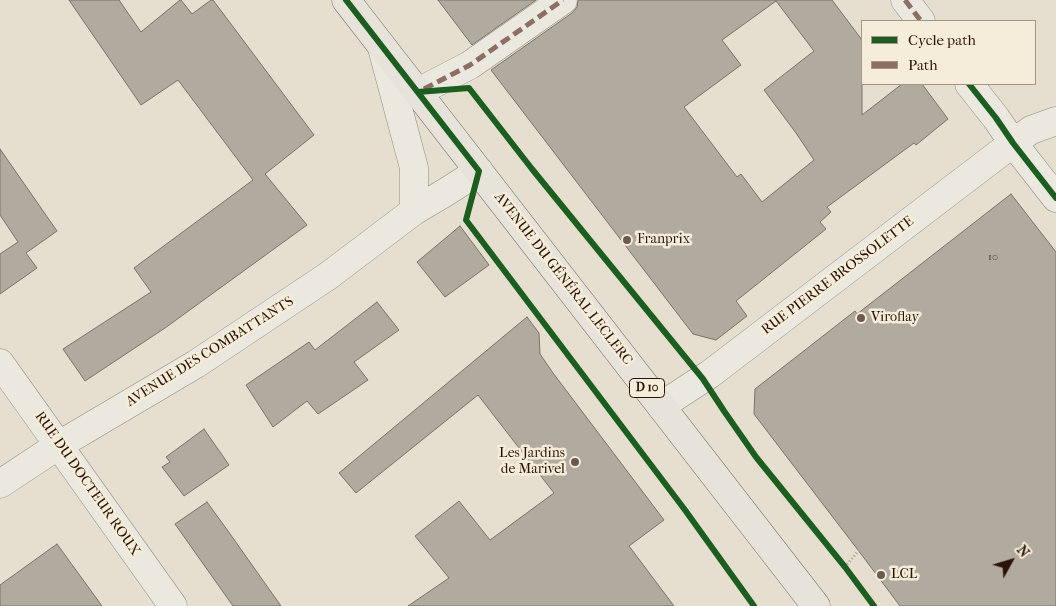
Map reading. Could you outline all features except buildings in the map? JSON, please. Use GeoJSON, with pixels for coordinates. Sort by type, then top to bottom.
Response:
{"type":"FeatureCollection","features":[{"type":"Feature","properties":{"kind":"main road","name":"AVENUE DU GÉNÉRAL LECLERC"},"geometry":{"type":"LineString","coordinates":[[346,0],[816,606]]}},
{"type":"Feature","properties":{"kind":"street"},"geometry":{"type":"LineString","coordinates":[[418,92],[470,65],[563,0]]}},
{"type":"Feature","properties":{"kind":"street"},"geometry":{"type":"LineString","coordinates":[[905,0],[920,20]]}},
{"type":"Feature","properties":{"kind":"street"},"geometry":{"type":"LineString","coordinates":[[382,48],[414,168],[414,211]]}},
{"type":"Feature","properties":{"kind":"street"},"geometry":{"type":"LineString","coordinates":[[970,85],[1056,198]]}},
{"type":"Feature","properties":{"kind":"street","name":"RUE PIERRE BROSSOLETTE"},"geometry":{"type":"LineString","coordinates":[[661,406],[710,374],[1013,143],[1031,130],[1056,120]]}},
{"type":"Feature","properties":{"kind":"street","name":"AVENUE DES COMBATTANTS"},"geometry":{"type":"LineString","coordinates":[[0,484],[59,445],[220,348],[328,276],[414,211],[479,171]]}},
{"type":"Feature","properties":{"kind":"street","name":"RUE DU DOCTEUR ROUX"},"geometry":{"type":"LineString","coordinates":[[0,363],[173,606]]}},
{"type":"Feature","properties":{"kind":"path"},"geometry":{"type":"LineString","coordinates":[[845,567],[858,550]]}},
{"type":"Feature","properties":{"kind":"marked path"},"geometry":{"type":"LineString","coordinates":[[424,89],[470,65],[563,0]]}},
{"type":"Feature","properties":{"kind":"marked path"},"geometry":{"type":"LineString","coordinates":[[905,0],[920,20]]}},
{"type":"Feature","properties":{"kind":"cycle path"},"geometry":{"type":"LineString","coordinates":[[346,0],[479,171],[466,220],[685,510],[754,606]]}},
{"type":"Feature","properties":{"kind":"cycle path"},"geometry":{"type":"LineString","coordinates":[[970,85],[1056,198]]}},
{"type":"Feature","properties":{"kind":"cycle path"},"geometry":{"type":"LineString","coordinates":[[418,92],[469,88],[532,169],[703,379],[756,457],[874,606]]}},
{"type":"Feature","properties":{"kind":"place","name":"Franprix"},"geometry":{"type":"Point","coordinates":[627,240]}},
{"type":"Feature","properties":{"kind":"place","name":"Viroflay"},"geometry":{"type":"Point","coordinates":[861,318]}},
{"type":"Feature","properties":{"kind":"place","name":"Les Jardins de Marivel"},"geometry":{"type":"Point","coordinates":[575,462]}},
{"type":"Feature","properties":{"kind":"place","name":"LCL"},"geometry":{"type":"Point","coordinates":[881,575]}}]}
